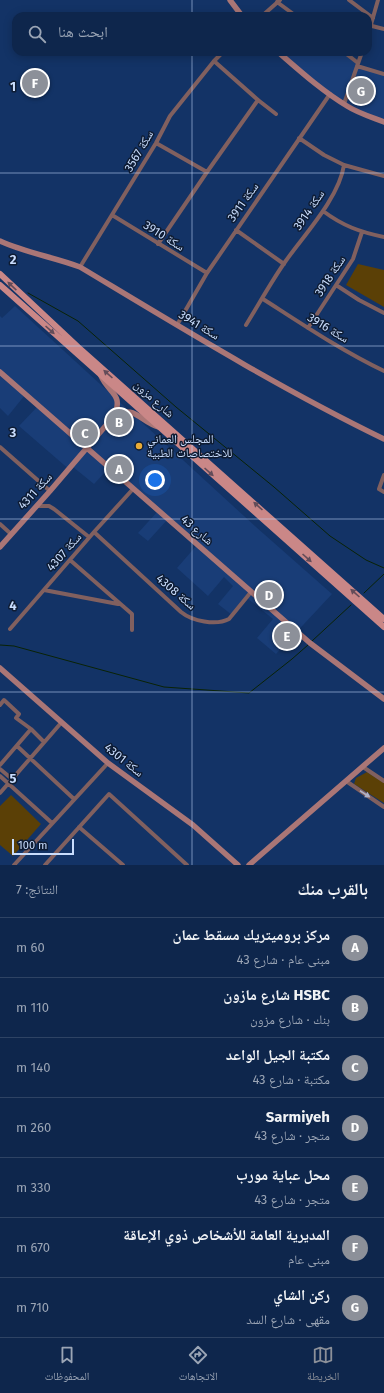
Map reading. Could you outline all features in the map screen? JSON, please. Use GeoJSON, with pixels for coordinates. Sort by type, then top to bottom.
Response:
{"type":"FeatureCollection","features":[{"type":"Feature","properties":{"kind":"main road","name":"شارع مزون"},"geometry":{"type":"LineString","coordinates":[[0,274],[78,347],[384,618]]}},
{"type":"Feature","properties":{"kind":"main road","name":"شارع مزون"},"geometry":{"type":"LineString","coordinates":[[0,285],[384,627]]}},
{"type":"Feature","properties":{"kind":"street"},"geometry":{"type":"LineString","coordinates":[[230,0],[239,12]]}},
{"type":"Feature","properties":{"kind":"street"},"geometry":{"type":"LineString","coordinates":[[349,0],[365,12]]}},
{"type":"Feature","properties":{"kind":"street"},"geometry":{"type":"LineString","coordinates":[[378,0],[372,26],[384,29]]}},
{"type":"Feature","properties":{"kind":"street"},"geometry":{"type":"LineString","coordinates":[[266,12],[278,1],[291,12]]}},
{"type":"Feature","properties":{"kind":"street","name":"سكة 3567"},"geometry":{"type":"LineString","coordinates":[[80,266],[156,143],[170,116],[219,56]]}},
{"type":"Feature","properties":{"kind":"street"},"geometry":{"type":"LineString","coordinates":[[283,56],[344,104],[364,115],[384,122]]}},
{"type":"Feature","properties":{"kind":"street"},"geometry":{"type":"LineString","coordinates":[[348,56],[357,64],[384,74]]}},
{"type":"Feature","properties":{"kind":"street"},"geometry":{"type":"LineString","coordinates":[[344,104],[360,56]]}},
{"type":"Feature","properties":{"kind":"street"},"geometry":{"type":"LineString","coordinates":[[214,61],[276,114]]}},
{"type":"Feature","properties":{"kind":"street","name":"سكة 3911"},"geometry":{"type":"LineString","coordinates":[[177,325],[207,273],[330,94]]}},
{"type":"Feature","properties":{"kind":"street"},"geometry":{"type":"LineString","coordinates":[[158,244],[258,100]]}},
{"type":"Feature","properties":{"kind":"street"},"geometry":{"type":"LineString","coordinates":[[299,138],[324,155],[344,165],[384,176]]}},
{"type":"Feature","properties":{"kind":"street"},"geometry":{"type":"LineString","coordinates":[[156,143],[207,172]]}},
{"type":"Feature","properties":{"kind":"street","name":"سكة 3914"},"geometry":{"type":"LineString","coordinates":[[246,325],[284,264],[323,211],[340,181],[344,165]]}},
{"type":"Feature","properties":{"kind":"street"},"geometry":{"type":"LineString","coordinates":[[323,211],[346,226],[362,232],[384,237]]}},
{"type":"Feature","properties":{"kind":"street","name":"سكة 3910"},"geometry":{"type":"LineString","coordinates":[[112,215],[207,273]]}},
{"type":"Feature","properties":{"kind":"street"},"geometry":{"type":"LineString","coordinates":[[236,230],[284,264]]}},
{"type":"Feature","properties":{"kind":"street","name":"سكة 3918"},"geometry":{"type":"LineString","coordinates":[[308,328],[353,259],[362,232]]}},
{"type":"Feature","properties":{"kind":"street","name":"سكة 3941"},"geometry":{"type":"LineString","coordinates":[[0,241],[25,252],[80,266],[256,372],[340,418],[384,439]]}},
{"type":"Feature","properties":{"kind":"street"},"geometry":{"type":"LineString","coordinates":[[336,285],[359,300],[384,313]]}},
{"type":"Feature","properties":{"kind":"street","name":"سكة 3916"},"geometry":{"type":"LineString","coordinates":[[263,298],[308,328],[369,364],[384,371]]}},
{"type":"Feature","properties":{"kind":"street","name":"شارع 43"},"geometry":{"type":"LineString","coordinates":[[0,372],[310,643],[384,699]]}},
{"type":"Feature","properties":{"kind":"street"},"geometry":{"type":"LineString","coordinates":[[101,376],[117,399],[117,407],[114,416]]}},
{"type":"Feature","properties":{"kind":"street"},"geometry":{"type":"LineString","coordinates":[[114,416],[122,412],[130,412],[150,424],[159,427]]}},
{"type":"Feature","properties":{"kind":"street","name":"سكة 4311"},"geometry":{"type":"LineString","coordinates":[[0,547],[87,449],[114,416]]}},
{"type":"Feature","properties":{"kind":"street"},"geometry":{"type":"LineString","coordinates":[[0,446],[50,491]]}},
{"type":"Feature","properties":{"kind":"street"},"geometry":{"type":"LineString","coordinates":[[384,475],[379,487],[379,489],[384,492]]}},
{"type":"Feature","properties":{"kind":"street","name":"سكة 4307"},"geometry":{"type":"LineString","coordinates":[[10,629],[89,537],[133,489]]}},
{"type":"Feature","properties":{"kind":"street"},"geometry":{"type":"LineString","coordinates":[[37,506],[49,506],[89,537]]}},
{"type":"Feature","properties":{"kind":"street"},"geometry":{"type":"LineString","coordinates":[[0,524],[11,534]]}},
{"type":"Feature","properties":{"kind":"street","name":"سكة 4308"},"geometry":{"type":"LineString","coordinates":[[94,532],[181,612],[192,619],[224,622],[229,619],[252,592]]}},
{"type":"Feature","properties":{"kind":"street"},"geometry":{"type":"LineString","coordinates":[[70,560],[132,614],[132,630]]}},
{"type":"Feature","properties":{"kind":"street"},"geometry":{"type":"LineString","coordinates":[[44,590],[119,604]]}},
{"type":"Feature","properties":{"kind":"street","name":"سكة 4301"},"geometry":{"type":"LineString","coordinates":[[0,668],[108,763],[193,825],[238,865]]}},
{"type":"Feature","properties":{"kind":"street"},"geometry":{"type":"LineString","coordinates":[[0,705],[4,700],[19,714],[16,718],[44,742]]}},
{"type":"Feature","properties":{"kind":"street"},"geometry":{"type":"LineString","coordinates":[[0,793],[61,723]]}},
{"type":"Feature","properties":{"kind":"street"},"geometry":{"type":"LineString","coordinates":[[12,779],[0,767],[31,730]]}},
{"type":"Feature","properties":{"kind":"street"},"geometry":{"type":"LineString","coordinates":[[17,746],[74,799]]}},
{"type":"Feature","properties":{"kind":"street"},"geometry":{"type":"LineString","coordinates":[[249,865],[384,748]]}},
{"type":"Feature","properties":{"kind":"street"},"geometry":{"type":"LineString","coordinates":[[14,865],[108,763]]}},
{"type":"Feature","properties":{"kind":"street"},"geometry":{"type":"LineString","coordinates":[[363,767],[384,781]]}},
{"type":"Feature","properties":{"kind":"street"},"geometry":{"type":"LineString","coordinates":[[0,776],[52,823]]}},
{"type":"Feature","properties":{"kind":"street"},"geometry":{"type":"LineString","coordinates":[[346,781],[384,806]]}},
{"type":"Feature","properties":{"kind":"street"},"geometry":{"type":"LineString","coordinates":[[45,865],[109,794],[187,865]]}},
{"type":"Feature","properties":{"kind":"street"},"geometry":{"type":"LineString","coordinates":[[79,827],[123,865]]}},
{"type":"Feature","properties":{"kind":"shaded area"},"geometry":{"type":"Polygon","coordinates":[[[283,56],[349,56],[358,63],[357,66],[384,74],[384,122],[346,106],[283,56]]]}},
{"type":"Feature","properties":{"kind":"shaded area"},"geometry":{"type":"Polygon","coordinates":[[[358,264],[384,270],[384,307],[346,285],[358,264]]]}},
{"type":"Feature","properties":{"kind":"shaded area"},"geometry":{"type":"Polygon","coordinates":[[[15,306],[256,527],[332,594],[276,654],[257,638],[273,619],[247,598],[232,615],[218,604],[233,586],[224,577],[208,596],[177,568],[197,545],[168,519],[148,541],[138,533],[158,511],[109,468],[94,484],[73,467],[71,471],[19,426],[38,406],[25,395],[8,416],[0,408],[0,316],[2,318],[15,306]]]}},
{"type":"Feature","properties":{"kind":"shaded area"},"geometry":{"type":"Polygon","coordinates":[[[367,772],[384,783],[384,803],[354,784],[356,778],[367,772]]]}},
{"type":"Feature","properties":{"kind":"shaded area"},"geometry":{"type":"Polygon","coordinates":[[[11,795],[41,824],[13,856],[0,845],[0,806],[11,795]]]}},
{"type":"Feature","properties":{"kind":"waterway"},"geometry":{"type":"LineString","coordinates":[[28,293],[78,321],[176,407],[274,487],[330,536],[366,560],[384,568]]}},
{"type":"Feature","properties":{"kind":"waterway"},"geometry":{"type":"LineString","coordinates":[[364,593],[384,574]]}},
{"type":"Feature","properties":{"kind":"waterway"},"geometry":{"type":"LineString","coordinates":[[312,641],[351,605]]}},
{"type":"Feature","properties":{"kind":"waterway"},"geometry":{"type":"LineString","coordinates":[[0,645],[14,646],[164,687],[249,693],[308,645]]}},
{"type":"Feature","properties":{"kind":"place","name":"المديرية العامة للأشخاص ذوي الإعاقة"},"geometry":{"type":"Point","coordinates":[35,83]}},
{"type":"Feature","properties":{"kind":"place","name":"ركن الشاي"},"geometry":{"type":"Point","coordinates":[361,91]}},
{"type":"Feature","properties":{"kind":"place","name":"HSBC شارع مازون"},"geometry":{"type":"Point","coordinates":[119,422]}},
{"type":"Feature","properties":{"kind":"place","name":"مكتبة الجيل الواعد"},"geometry":{"type":"Point","coordinates":[85,433]}},
{"type":"Feature","properties":{"kind":"place","name":"المجلس العماني للاختصاصات الطبية"},"geometry":{"type":"Point","coordinates":[139,446]}},
{"type":"Feature","properties":{"kind":"place","name":"مركز بروميتريك مسقط عمان"},"geometry":{"type":"Point","coordinates":[119,469]}},
{"type":"Feature","properties":{"kind":"place","name":"Sarmiyeh"},"geometry":{"type":"Point","coordinates":[269,595]}},
{"type":"Feature","properties":{"kind":"place","name":"محل عباية مورب"},"geometry":{"type":"Point","coordinates":[287,636]}}]}
